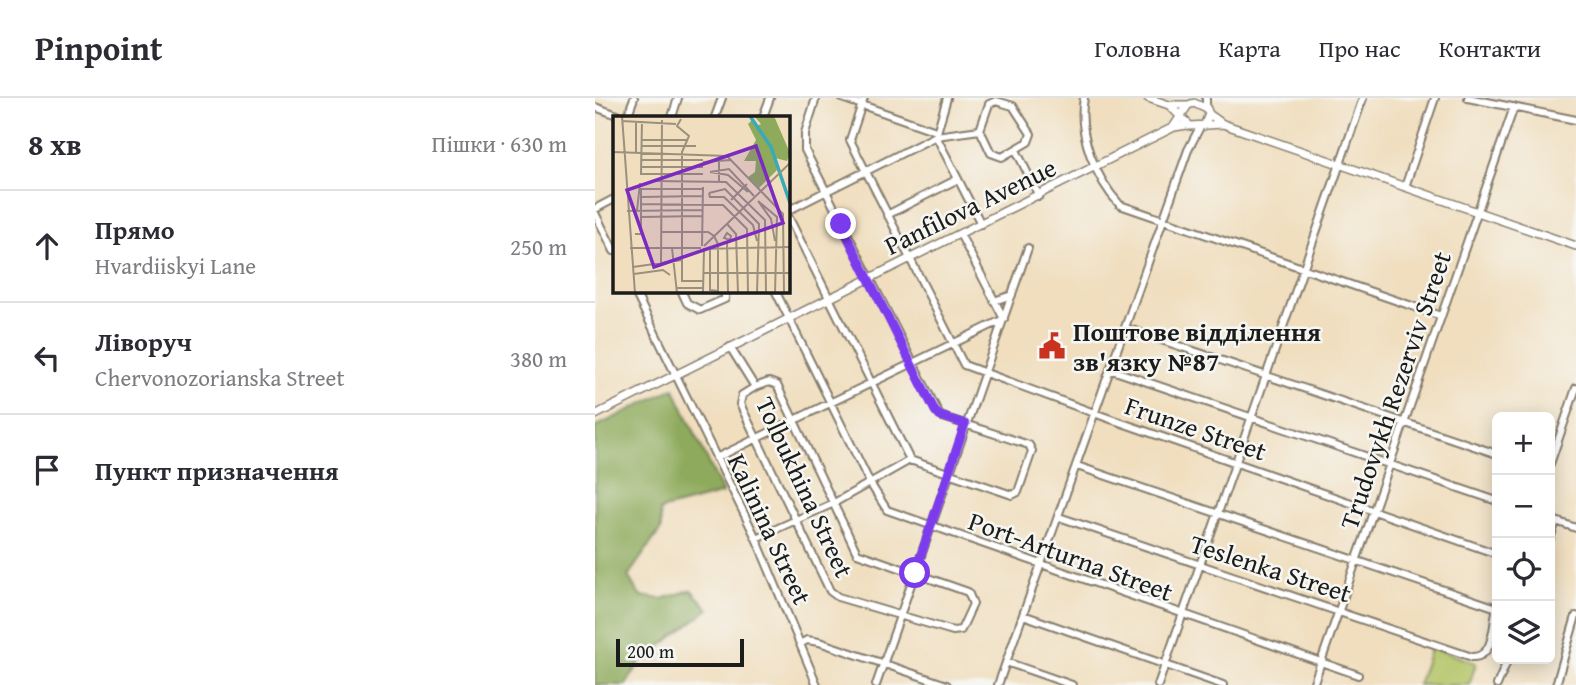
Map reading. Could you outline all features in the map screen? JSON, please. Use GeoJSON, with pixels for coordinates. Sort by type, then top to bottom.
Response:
{"type":"FeatureCollection","features":[{"type":"Feature","properties":{"kind":"main road"},"geometry":{"type":"LineString","coordinates":[[1148,98],[1170,105],[1189,125]]}},
{"type":"Feature","properties":{"kind":"main road","name":"Panfilova Avenue"},"geometry":{"type":"LineString","coordinates":[[1174,127],[1193,102]]}},
{"type":"Feature","properties":{"kind":"main road"},"geometry":{"type":"LineString","coordinates":[[1170,105],[1193,102],[1207,106],[1223,124],[1576,246]]}},
{"type":"Feature","properties":{"kind":"main road"},"geometry":{"type":"LineString","coordinates":[[1202,126],[1207,106]]}},
{"type":"Feature","properties":{"kind":"main road","name":"Panfilova Avenue"},"geometry":{"type":"LineString","coordinates":[[595,415],[1174,127],[1223,124]]}},
{"type":"Feature","properties":{"kind":"street"},"geometry":{"type":"LineString","coordinates":[[625,116],[634,98]]}},
{"type":"Feature","properties":{"kind":"street"},"geometry":{"type":"LineString","coordinates":[[672,116],[678,98]]}},
{"type":"Feature","properties":{"kind":"street"},"geometry":{"type":"LineString","coordinates":[[715,116],[722,98]]}},
{"type":"Feature","properties":{"kind":"street"},"geometry":{"type":"LineString","coordinates":[[763,116],[770,98]]}},
{"type":"Feature","properties":{"kind":"street"},"geometry":{"type":"LineString","coordinates":[[789,217],[910,460],[1012,495],[1018,492],[1032,451],[1029,445],[940,416],[911,363],[803,143],[816,98]]}},
{"type":"Feature","properties":{"kind":"street"},"geometry":{"type":"LineString","coordinates":[[842,98],[862,101],[936,133],[981,224]]}},
{"type":"Feature","properties":{"kind":"street"},"geometry":{"type":"LineString","coordinates":[[936,133],[947,98]]}},
{"type":"Feature","properties":{"kind":"street"},"geometry":{"type":"LineString","coordinates":[[1013,106],[1016,98]]}},
{"type":"Feature","properties":{"kind":"street"},"geometry":{"type":"LineString","coordinates":[[1084,98],[1084,134],[1095,168],[1108,192],[1120,205],[1441,316]]}},
{"type":"Feature","properties":{"kind":"street"},"geometry":{"type":"LineString","coordinates":[[1158,685],[1363,98]]}},
{"type":"Feature","properties":{"kind":"street"},"geometry":{"type":"LineString","coordinates":[[1405,187],[1435,98]]}},
{"type":"Feature","properties":{"kind":"street"},"geometry":{"type":"LineString","coordinates":[[1468,98],[1576,120]]}},
{"type":"Feature","properties":{"kind":"street","name":"Frunze Street"},"geometry":{"type":"LineString","coordinates":[[862,101],[850,140],[962,363],[1492,552]]}},
{"type":"Feature","properties":{"kind":"street"},"geometry":{"type":"LineString","coordinates":[[991,103],[1013,106],[1031,135],[1028,142],[1016,150],[1002,157],[993,155],[980,130],[991,103]]}},
{"type":"Feature","properties":{"kind":"street"},"geometry":{"type":"LineString","coordinates":[[595,107],[622,116]]}},
{"type":"Feature","properties":{"kind":"street","name":"Trudovykh Rezerviv Street"},"geometry":{"type":"LineString","coordinates":[[1313,685],[1514,107]]}},
{"type":"Feature","properties":{"kind":"street"},"geometry":{"type":"LineString","coordinates":[[1188,150],[1189,125]]}},
{"type":"Feature","properties":{"kind":"street"},"geometry":{"type":"LineString","coordinates":[[998,685],[1188,150],[1202,126]]}},
{"type":"Feature","properties":{"kind":"street"},"geometry":{"type":"LineString","coordinates":[[789,212],[936,133],[980,130]]}},
{"type":"Feature","properties":{"kind":"street"},"geometry":{"type":"LineString","coordinates":[[1016,150],[1038,195]]}},
{"type":"Feature","properties":{"kind":"street"},"geometry":{"type":"LineString","coordinates":[[887,215],[958,179]]}},
{"type":"Feature","properties":{"kind":"street"},"geometry":{"type":"LineString","coordinates":[[613,200],[595,211],[613,249]]}},
{"type":"Feature","properties":{"kind":"street"},"geometry":{"type":"LineString","coordinates":[[960,234],[1004,319]]}},
{"type":"Feature","properties":{"kind":"street"},"geometry":{"type":"LineString","coordinates":[[876,685],[1028,248]]}},
{"type":"Feature","properties":{"kind":"street","name":"Kalinina Street"},"geometry":{"type":"LineString","coordinates":[[635,292],[756,538],[800,644],[811,640],[947,685]]}},
{"type":"Feature","properties":{"kind":"street"},"geometry":{"type":"LineString","coordinates":[[682,292],[694,309],[713,307],[725,299],[725,292]]}},
{"type":"Feature","properties":{"kind":"street","name":"Port-Arturna Street"},"geometry":{"type":"LineString","coordinates":[[776,292],[870,483],[887,510],[1358,675]]}},
{"type":"Feature","properties":{"kind":"street"},"geometry":{"type":"LineString","coordinates":[[994,301],[1012,295]]}},
{"type":"Feature","properties":{"kind":"street"},"geometry":{"type":"LineString","coordinates":[[716,458],[951,342],[1004,319]]}},
{"type":"Feature","properties":{"kind":"street"},"geometry":{"type":"LineString","coordinates":[[1126,328],[1492,452]]}},
{"type":"Feature","properties":{"kind":"street","name":"Tolbukhina Street"},"geometry":{"type":"LineString","coordinates":[[730,347],[755,387],[742,395],[739,401],[795,522],[832,593],[900,616],[953,631],[961,630],[973,604],[968,592],[915,573]]}},
{"type":"Feature","properties":{"kind":"street"},"geometry":{"type":"LineString","coordinates":[[1112,370],[1492,499]]}},
{"type":"Feature","properties":{"kind":"street"},"geometry":{"type":"LineString","coordinates":[[755,387],[769,382],[777,385],[857,553],[915,573]]}},
{"type":"Feature","properties":{"kind":"street"},"geometry":{"type":"LineString","coordinates":[[1555,449],[1576,387]]}},
{"type":"Feature","properties":{"kind":"street"},"geometry":{"type":"LineString","coordinates":[[756,538],[834,503],[910,460]]}},
{"type":"Feature","properties":{"kind":"street"},"geometry":{"type":"LineString","coordinates":[[1077,466],[1492,605]]}},
{"type":"Feature","properties":{"kind":"street","name":"Teslenka Street"},"geometry":{"type":"LineString","coordinates":[[1059,517],[1472,657],[1482,654],[1492,636]]}},
{"type":"Feature","properties":{"kind":"street"},"geometry":{"type":"LineString","coordinates":[[1555,521],[1576,527]]}},
{"type":"Feature","properties":{"kind":"street"},"geometry":{"type":"LineString","coordinates":[[1023,615],[1223,685]]}},
{"type":"Feature","properties":{"kind":"street"},"geometry":{"type":"LineString","coordinates":[[1556,685],[1576,616]]}},
{"type":"Feature","properties":{"kind":"street"},"geometry":{"type":"LineString","coordinates":[[800,644],[817,685]]}},
{"type":"Feature","properties":{"kind":"street"},"geometry":{"type":"LineString","coordinates":[[1006,662],[1072,685]]}},
{"type":"Feature","properties":{"kind":"street"},"geometry":{"type":"LineString","coordinates":[[1500,684],[1506,664]]}},
{"type":"Feature","properties":{"kind":"green space"},"geometry":{"type":"Polygon","coordinates":[[[674,388],[723,493],[660,510],[661,529],[628,576],[640,596],[662,599],[691,590],[709,609],[640,662],[626,685],[595,685],[595,427],[674,388]]]}},
{"type":"Feature","properties":{"kind":"green space"},"geometry":{"type":"Polygon","coordinates":[[[1431,647],[1476,663],[1469,685],[1418,685],[1431,647]]]}},
{"type":"Feature","properties":{"kind":"place","name":"Поштове відділення зв'язку №87"},"geometry":{"type":"Point","coordinates":[1052,346]}},
{"type":"Feature","properties":{"kind":"route"},"geometry":{"type":"LineString","coordinates":[[841,224],[935,411],[940,416],[965,424],[915,573]]}}]}
